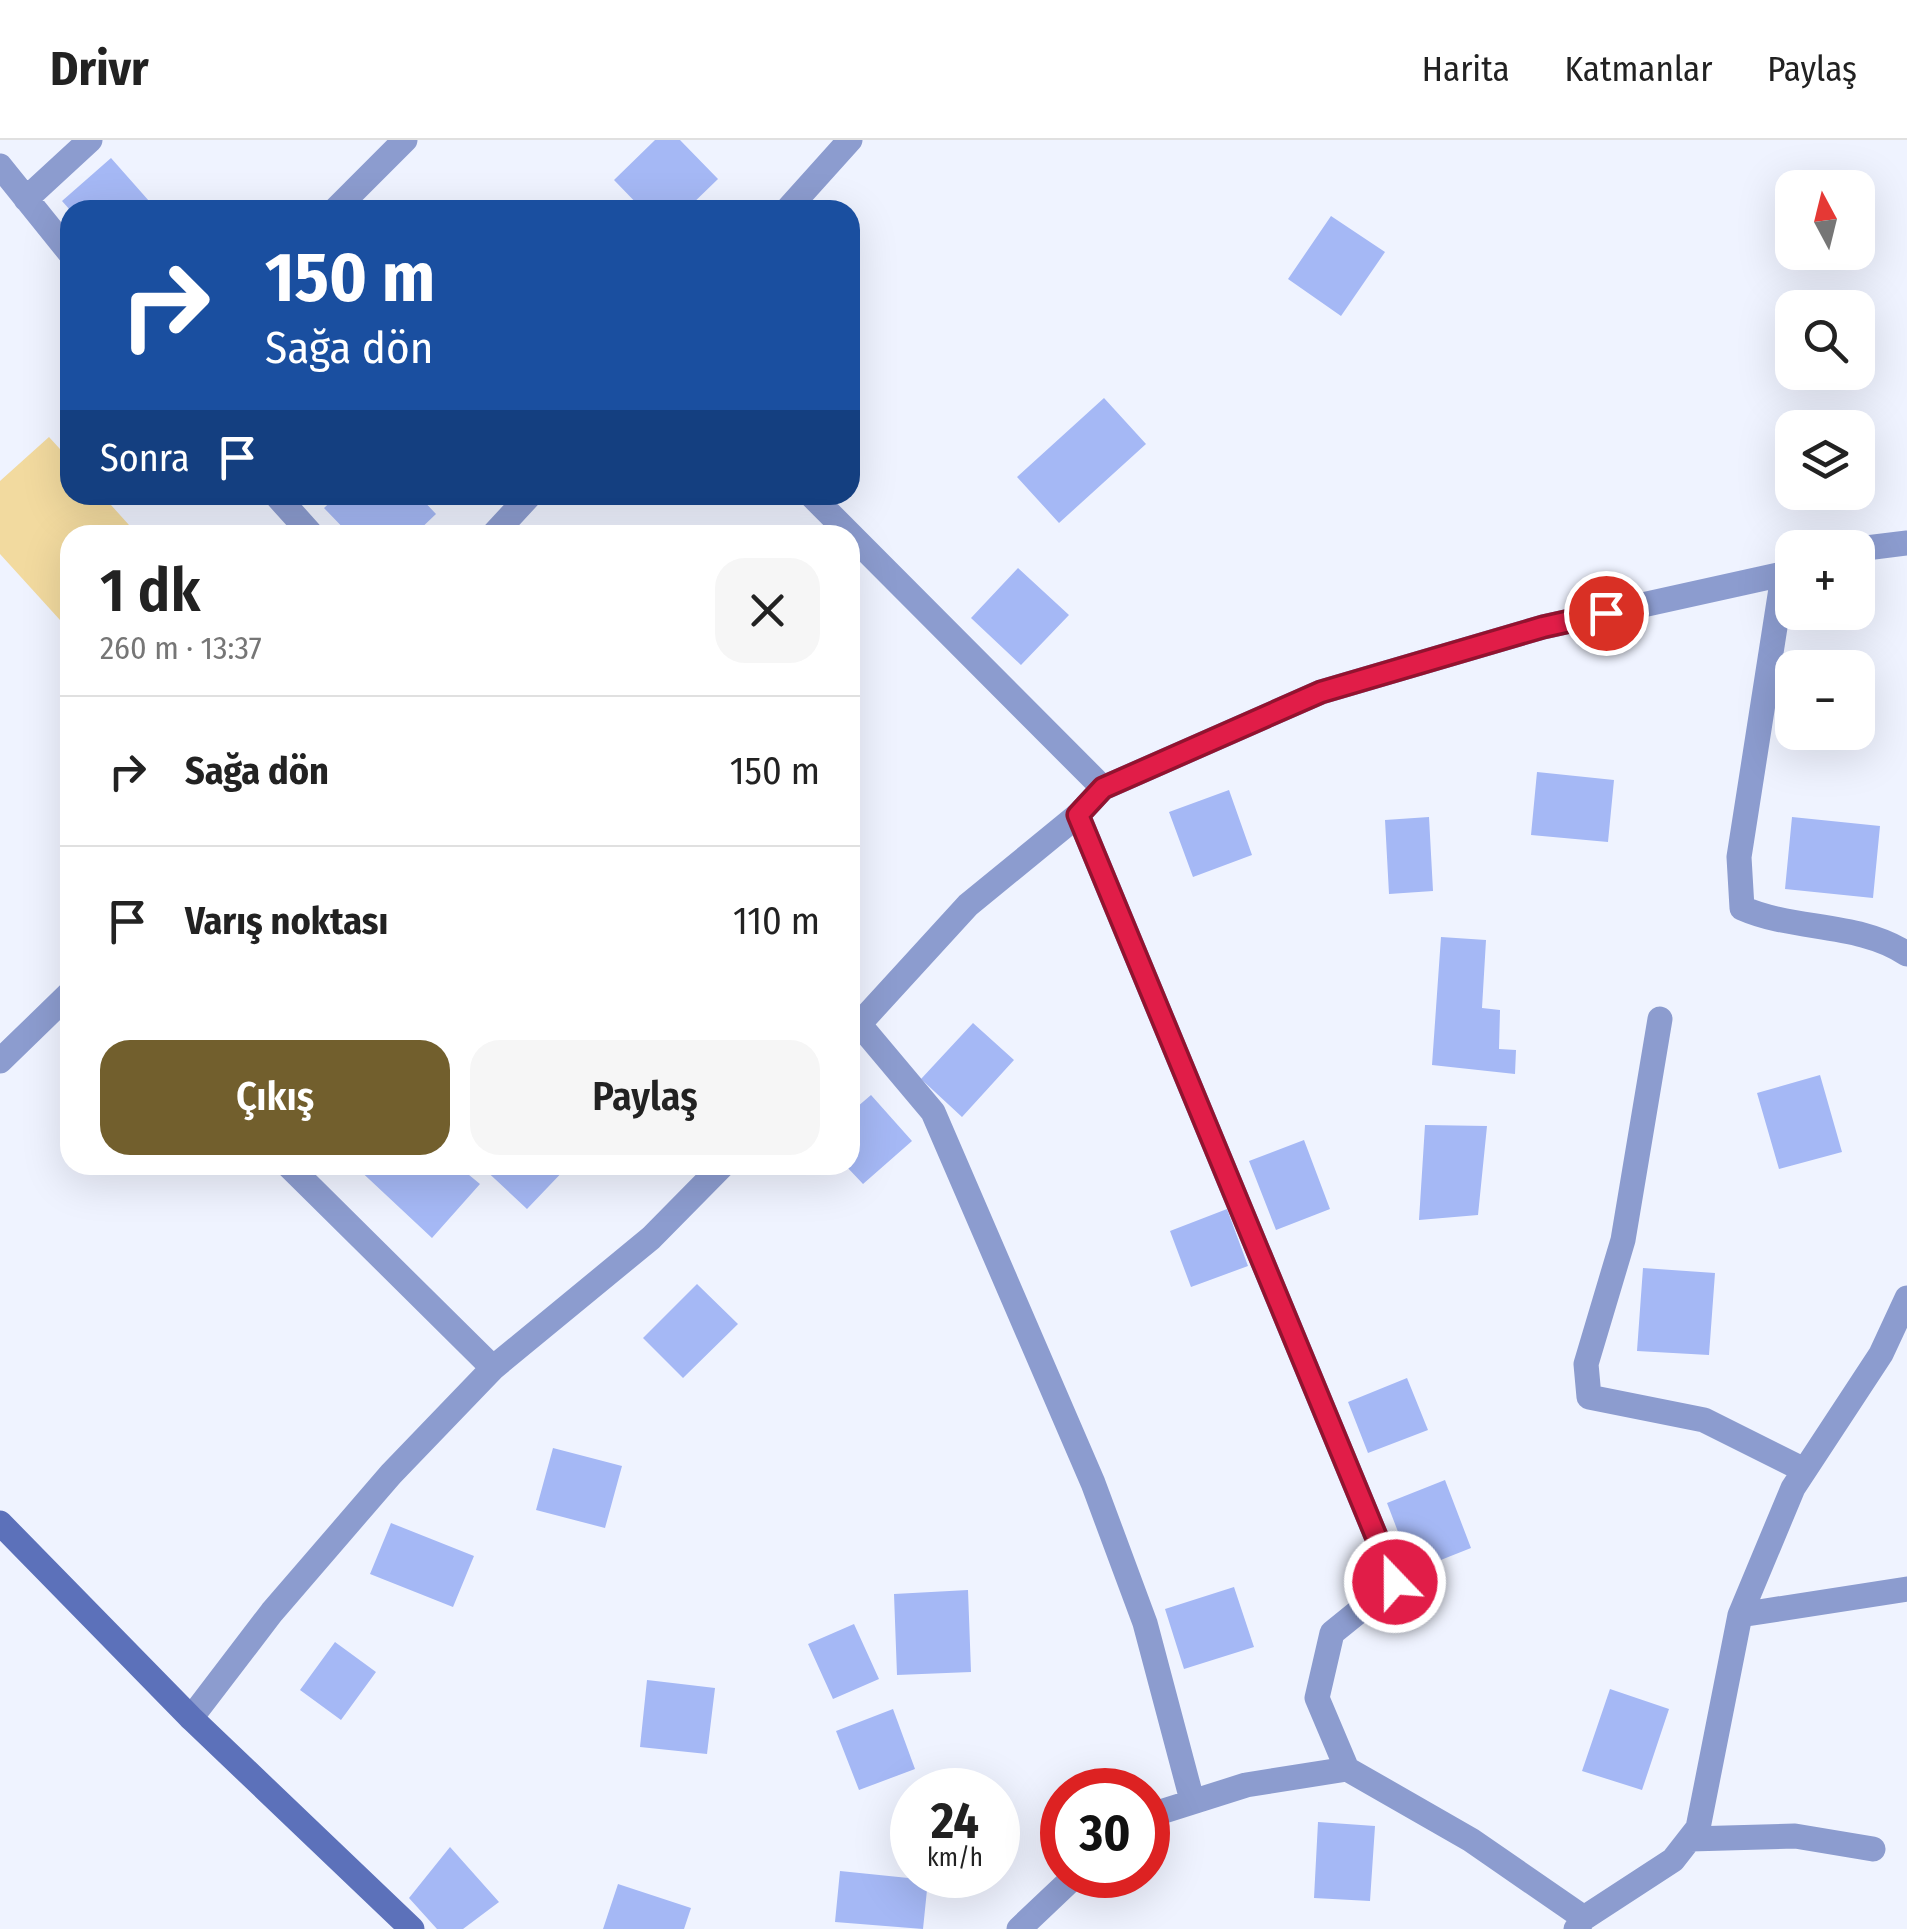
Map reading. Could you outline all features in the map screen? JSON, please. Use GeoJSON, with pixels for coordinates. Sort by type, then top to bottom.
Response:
{"type":"FeatureCollection","features":[{"type":"Feature","properties":{"kind":"street"},"geometry":{"type":"LineString","coordinates":[[26,199],[90,140]]}},
{"type":"Feature","properties":{"kind":"street"},"geometry":{"type":"LineString","coordinates":[[345,200],[405,140]]}},
{"type":"Feature","properties":{"kind":"street"},"geometry":{"type":"LineString","coordinates":[[796,200],[850,140]]}},
{"type":"Feature","properties":{"kind":"street"},"geometry":{"type":"LineString","coordinates":[[0,166],[60,240]]}},
{"type":"Feature","properties":{"kind":"street"},"geometry":{"type":"LineString","coordinates":[[285,505],[303,525]]}},
{"type":"Feature","properties":{"kind":"street"},"geometry":{"type":"LineString","coordinates":[[503,525],[521,505]]}},
{"type":"Feature","properties":{"kind":"street"},"geometry":{"type":"LineString","coordinates":[[822,505],[842,525]]}},
{"type":"Feature","properties":{"kind":"street"},"geometry":{"type":"LineString","coordinates":[[860,543],[1103,788]]}},
{"type":"Feature","properties":{"kind":"street"},"geometry":{"type":"LineString","coordinates":[[1875,548],[1907,543]]}},
{"type":"Feature","properties":{"kind":"street"},"geometry":{"type":"LineString","coordinates":[[860,1022],[968,905],[1078,815],[1103,788],[1321,692],[1543,627],[1775,577]]}},
{"type":"Feature","properties":{"kind":"street"},"geometry":{"type":"LineString","coordinates":[[1778,630],[1739,857],[1742,908],[1764,918],[1849,932],[1907,954]]}},
{"type":"Feature","properties":{"kind":"street"},"geometry":{"type":"LineString","coordinates":[[1078,815],[1395,1582],[1332,1633],[1317,1698],[1346,1770]]}},
{"type":"Feature","properties":{"kind":"street"},"geometry":{"type":"LineString","coordinates":[[0,1061],[60,1003]]}},
{"type":"Feature","properties":{"kind":"street"},"geometry":{"type":"LineString","coordinates":[[1660,1019],[1623,1240],[1586,1364],[1589,1397],[1704,1420],[1804,1470]]}},
{"type":"Feature","properties":{"kind":"street"},"geometry":{"type":"LineString","coordinates":[[860,1035],[933,1112],[1086,1466],[1145,1623],[1192,1800]]}},
{"type":"Feature","properties":{"kind":"street"},"geometry":{"type":"LineString","coordinates":[[298,1175],[493,1368]]}},
{"type":"Feature","properties":{"kind":"street"},"geometry":{"type":"LineString","coordinates":[[191,1718],[320,1556],[493,1368],[651,1238],[714,1175]]}},
{"type":"Feature","properties":{"kind":"street"},"geometry":{"type":"LineString","coordinates":[[1170,1808],[1246,1785],[1346,1770],[1471,1840],[1580,1924],[1673,1860],[1698,1828],[1740,1615],[1792,1488],[1881,1354],[1907,1298]]}},
{"type":"Feature","properties":{"kind":"street"},"geometry":{"type":"LineString","coordinates":[[0,1524],[191,1718],[412,1929]]}},
{"type":"Feature","properties":{"kind":"street"},"geometry":{"type":"LineString","coordinates":[[1740,1615],[1907,1590]]}},
{"type":"Feature","properties":{"kind":"street"},"geometry":{"type":"LineString","coordinates":[[1690,1839],[1795,1836],[1873,1849]]}},
{"type":"Feature","properties":{"kind":"street"},"geometry":{"type":"LineString","coordinates":[[1019,1929],[1052,1898]]}},
{"type":"Feature","properties":{"kind":"shaded area"},"geometry":{"type":"Polygon","coordinates":[[[49,437],[60,449],[60,505],[111,505],[129,525],[60,525],[60,620],[0,554],[0,481],[49,437]]]}},
{"type":"Feature","properties":{"kind":"building"},"geometry":{"type":"Polygon","coordinates":[[[655,140],[680,140],[718,179],[696,200],[633,200],[614,180],[655,140]]]}},
{"type":"Feature","properties":{"kind":"building"},"geometry":{"type":"Polygon","coordinates":[[[111,158],[148,200],[63,200],[111,158]]]}},
{"type":"Feature","properties":{"kind":"building"},"geometry":{"type":"Polygon","coordinates":[[[1331,216],[1385,252],[1341,316],[1288,279],[1331,216]]]}},
{"type":"Feature","properties":{"kind":"building"},"geometry":{"type":"Polygon","coordinates":[[[1104,398],[1146,444],[1059,523],[1017,477],[1104,398]]]}},
{"type":"Feature","properties":{"kind":"building"},"geometry":{"type":"Polygon","coordinates":[[[427,505],[436,514],[424,525],[340,525],[324,508],[427,505]]]}},
{"type":"Feature","properties":{"kind":"building"},"geometry":{"type":"Polygon","coordinates":[[[1018,568],[1069,615],[1021,665],[971,618],[1018,568]]]}},
{"type":"Feature","properties":{"kind":"building"},"geometry":{"type":"Polygon","coordinates":[[[1537,772],[1614,780],[1608,842],[1531,835],[1537,772]]]}},
{"type":"Feature","properties":{"kind":"building"},"geometry":{"type":"Polygon","coordinates":[[[1229,790],[1252,855],[1193,877],[1169,812],[1229,790]]]}},
{"type":"Feature","properties":{"kind":"building"},"geometry":{"type":"Polygon","coordinates":[[[1429,817],[1433,891],[1389,894],[1385,820],[1429,817]]]}},
{"type":"Feature","properties":{"kind":"building"},"geometry":{"type":"Polygon","coordinates":[[[1792,817],[1880,826],[1873,898],[1785,889],[1792,817]]]}},
{"type":"Feature","properties":{"kind":"building"},"geometry":{"type":"Polygon","coordinates":[[[1441,937],[1486,940],[1482,1008],[1500,1010],[1499,1049],[1516,1050],[1515,1074],[1432,1065],[1441,937]]]}},
{"type":"Feature","properties":{"kind":"building"},"geometry":{"type":"Polygon","coordinates":[[[973,1023],[1014,1060],[962,1117],[921,1079],[973,1023]]]}},
{"type":"Feature","properties":{"kind":"building"},"geometry":{"type":"Polygon","coordinates":[[[1820,1075],[1842,1152],[1779,1169],[1757,1093],[1820,1075]]]}},
{"type":"Feature","properties":{"kind":"building"},"geometry":{"type":"Polygon","coordinates":[[[871,1095],[912,1141],[863,1184],[854,1175],[860,1175],[860,1104],[871,1095]]]}},
{"type":"Feature","properties":{"kind":"building"},"geometry":{"type":"Polygon","coordinates":[[[1425,1125],[1487,1126],[1478,1215],[1419,1220],[1425,1125]]]}},
{"type":"Feature","properties":{"kind":"building"},"geometry":{"type":"Polygon","coordinates":[[[1304,1140],[1330,1209],[1276,1230],[1249,1161],[1304,1140]]]}},
{"type":"Feature","properties":{"kind":"building"},"geometry":{"type":"Polygon","coordinates":[[[365,1175],[469,1175],[480,1184],[432,1238],[365,1175]]]}},
{"type":"Feature","properties":{"kind":"building"},"geometry":{"type":"Polygon","coordinates":[[[491,1175],[559,1175],[527,1209],[491,1175]]]}},
{"type":"Feature","properties":{"kind":"building"},"geometry":{"type":"Polygon","coordinates":[[[1227,1209],[1248,1266],[1191,1287],[1170,1231],[1227,1209]]]}},
{"type":"Feature","properties":{"kind":"building"},"geometry":{"type":"Polygon","coordinates":[[[1643,1268],[1715,1273],[1709,1355],[1637,1351],[1643,1268]]]}},
{"type":"Feature","properties":{"kind":"building"},"geometry":{"type":"Polygon","coordinates":[[[697,1284],[738,1324],[683,1378],[643,1338],[697,1284]]]}},
{"type":"Feature","properties":{"kind":"building"},"geometry":{"type":"Polygon","coordinates":[[[1407,1378],[1428,1430],[1368,1453],[1348,1402],[1407,1378]]]}},
{"type":"Feature","properties":{"kind":"building"},"geometry":{"type":"Polygon","coordinates":[[[553,1448],[622,1466],[605,1528],[536,1510],[553,1448]]]}},
{"type":"Feature","properties":{"kind":"building"},"geometry":{"type":"Polygon","coordinates":[[[1445,1480],[1471,1548],[1413,1571],[1387,1503],[1445,1480]]]}},
{"type":"Feature","properties":{"kind":"building"},"geometry":{"type":"Polygon","coordinates":[[[391,1523],[474,1556],[453,1607],[370,1574],[391,1523]]]}},
{"type":"Feature","properties":{"kind":"building"},"geometry":{"type":"Polygon","coordinates":[[[1234,1587],[1254,1647],[1184,1669],[1165,1609],[1234,1587]]]}},
{"type":"Feature","properties":{"kind":"building"},"geometry":{"type":"Polygon","coordinates":[[[968,1590],[971,1672],[897,1675],[894,1594],[968,1590]]]}},
{"type":"Feature","properties":{"kind":"building"},"geometry":{"type":"Polygon","coordinates":[[[854,1624],[879,1679],[833,1699],[808,1644],[854,1624]]]}},
{"type":"Feature","properties":{"kind":"building"},"geometry":{"type":"Polygon","coordinates":[[[335,1642],[376,1672],[341,1720],[300,1690],[335,1642]]]}},
{"type":"Feature","properties":{"kind":"building"},"geometry":{"type":"Polygon","coordinates":[[[647,1680],[715,1688],[707,1754],[640,1747],[647,1680]]]}},
{"type":"Feature","properties":{"kind":"building"},"geometry":{"type":"Polygon","coordinates":[[[1610,1689],[1669,1709],[1642,1790],[1582,1771],[1610,1689]]]}},
{"type":"Feature","properties":{"kind":"building"},"geometry":{"type":"Polygon","coordinates":[[[893,1709],[915,1768],[890,1768],[890,1778],[859,1790],[836,1731],[893,1709]]]}},
{"type":"Feature","properties":{"kind":"building"},"geometry":{"type":"Polygon","coordinates":[[[1318,1822],[1375,1826],[1370,1901],[1314,1898],[1318,1822]]]}},
{"type":"Feature","properties":{"kind":"building"},"geometry":{"type":"Polygon","coordinates":[[[450,1847],[499,1902],[463,1929],[437,1929],[409,1898],[450,1847]]]}},
{"type":"Feature","properties":{"kind":"building"},"geometry":{"type":"Polygon","coordinates":[[[840,1871],[890,1876],[890,1898],[926,1898],[923,1929],[835,1922],[840,1871]]]}},
{"type":"Feature","properties":{"kind":"building"},"geometry":{"type":"Polygon","coordinates":[[[618,1884],[691,1908],[684,1929],[603,1929],[618,1884]]]}},
{"type":"Feature","properties":{"kind":"route"},"geometry":{"type":"LineString","coordinates":[[1395,1582],[1078,815],[1103,788],[1321,692],[1543,627],[1606,613]]}}]}
